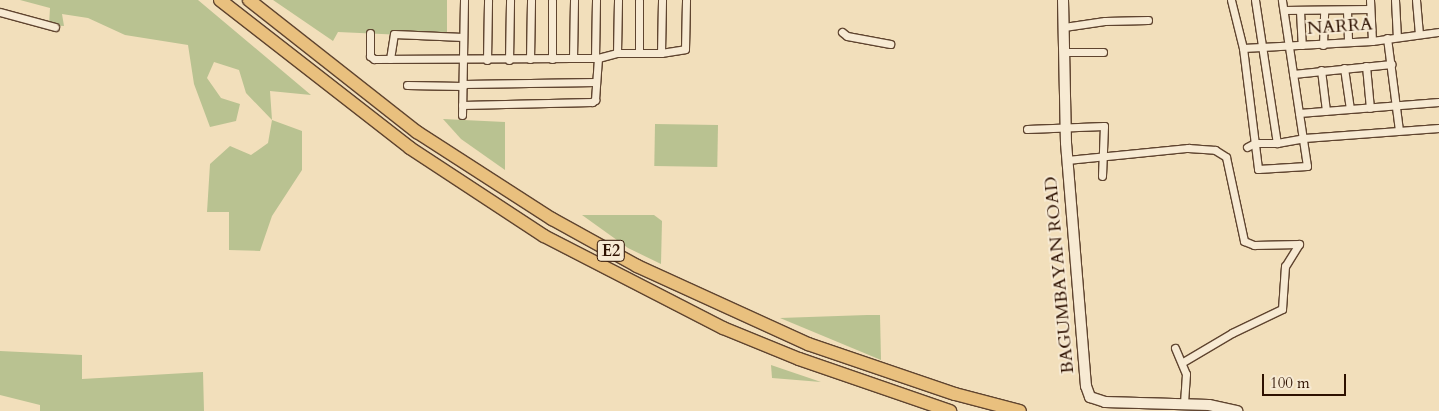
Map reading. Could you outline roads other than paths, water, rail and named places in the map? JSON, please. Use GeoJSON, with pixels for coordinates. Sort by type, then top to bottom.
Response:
{"type":"FeatureCollection","features":[{"type":"Feature","properties":{"kind":"highway","name":"E2"},"geometry":{"type":"LineString","coordinates":[[220,0],[410,148],[544,236],[723,328],[798,359],[950,411]]}},
{"type":"Feature","properties":{"kind":"highway","name":"E2"},"geometry":{"type":"LineString","coordinates":[[249,0],[417,132],[544,214],[637,266],[808,344],[954,394],[1020,411]]}},
{"type":"Feature","properties":{"kind":"street"},"geometry":{"type":"LineString","coordinates":[[462,115],[464,0]]}},
{"type":"Feature","properties":{"kind":"street"},"geometry":{"type":"LineString","coordinates":[[487,60],[488,0]]}},
{"type":"Feature","properties":{"kind":"street"},"geometry":{"type":"LineString","coordinates":[[509,60],[510,0]]}},
{"type":"Feature","properties":{"kind":"street"},"geometry":{"type":"LineString","coordinates":[[530,59],[531,0]]}},
{"type":"Feature","properties":{"kind":"street"},"geometry":{"type":"LineString","coordinates":[[552,0],[552,59]]}},
{"type":"Feature","properties":{"kind":"street"},"geometry":{"type":"LineString","coordinates":[[573,58],[574,0]]}},
{"type":"Feature","properties":{"kind":"street"},"geometry":{"type":"LineString","coordinates":[[462,105],[592,102],[596,82],[596,0]]}},
{"type":"Feature","properties":{"kind":"street"},"geometry":{"type":"LineString","coordinates":[[618,0],[618,53]]}},
{"type":"Feature","properties":{"kind":"street"},"geometry":{"type":"LineString","coordinates":[[639,0],[639,53]]}},
{"type":"Feature","properties":{"kind":"street"},"geometry":{"type":"LineString","coordinates":[[661,53],[662,0]]}},
{"type":"Feature","properties":{"kind":"street"},"geometry":{"type":"LineString","coordinates":[[370,33],[370,56],[390,59],[509,60],[596,58],[618,53],[661,53],[684,49],[686,0]]}},
{"type":"Feature","properties":{"kind":"street","name":"BAGUMBAYAN ROAD"},"geometry":{"type":"LineString","coordinates":[[1063,0],[1067,160],[1086,386],[1090,396],[1105,402],[1209,405],[1237,411]]}},
{"type":"Feature","properties":{"kind":"street"},"geometry":{"type":"LineString","coordinates":[[1231,0],[1242,48],[1258,169],[1308,166],[1282,0]]}},
{"type":"Feature","properties":{"kind":"street"},"geometry":{"type":"LineString","coordinates":[[1256,0],[1276,143]]}},
{"type":"Feature","properties":{"kind":"street"},"geometry":{"type":"LineString","coordinates":[[1370,0],[1372,41]]}},
{"type":"Feature","properties":{"kind":"street"},"geometry":{"type":"LineString","coordinates":[[1395,0],[1397,36]]}},
{"type":"Feature","properties":{"kind":"street"},"geometry":{"type":"LineString","coordinates":[[1416,0],[1419,34]]}},
{"type":"Feature","properties":{"kind":"street"},"geometry":{"type":"LineString","coordinates":[[1284,10],[1300,12],[1370,9]]}},
{"type":"Feature","properties":{"kind":"street"},"geometry":{"type":"LineString","coordinates":[[1323,44],[1324,11]]}},
{"type":"Feature","properties":{"kind":"street"},"geometry":{"type":"LineString","coordinates":[[1347,11],[1348,42]]}},
{"type":"Feature","properties":{"kind":"street"},"geometry":{"type":"LineString","coordinates":[[0,12],[55,27]]}},
{"type":"Feature","properties":{"kind":"street"},"geometry":{"type":"LineString","coordinates":[[1300,12],[1302,45]]}},
{"type":"Feature","properties":{"kind":"street"},"geometry":{"type":"LineString","coordinates":[[1064,27],[1105,21],[1148,20]]}},
{"type":"Feature","properties":{"kind":"street"},"geometry":{"type":"LineString","coordinates":[[842,32],[847,36],[890,44]]}},
{"type":"Feature","properties":{"kind":"street","name":"NARRA"},"geometry":{"type":"LineString","coordinates":[[1242,48],[1372,41],[1397,36],[1439,32]]}},
{"type":"Feature","properties":{"kind":"street"},"geometry":{"type":"LineString","coordinates":[[390,59],[394,34],[463,37]]}},
{"type":"Feature","properties":{"kind":"street"},"geometry":{"type":"LineString","coordinates":[[1387,38],[1398,130]]}},
{"type":"Feature","properties":{"kind":"street"},"geometry":{"type":"LineString","coordinates":[[1064,52],[1103,52]]}},
{"type":"Feature","properties":{"kind":"street"},"geometry":{"type":"LineString","coordinates":[[1293,74],[1391,64]]}},
{"type":"Feature","properties":{"kind":"street"},"geometry":{"type":"LineString","coordinates":[[1366,66],[1370,108]]}},
{"type":"Feature","properties":{"kind":"street"},"geometry":{"type":"LineString","coordinates":[[1344,68],[1350,110]]}},
{"type":"Feature","properties":{"kind":"street"},"geometry":{"type":"LineString","coordinates":[[1322,70],[1326,111]]}},
{"type":"Feature","properties":{"kind":"street"},"geometry":{"type":"LineString","coordinates":[[407,85],[596,82]]}},
{"type":"Feature","properties":{"kind":"street"},"geometry":{"type":"LineString","coordinates":[[1300,113],[1439,102]]}},
{"type":"Feature","properties":{"kind":"street"},"geometry":{"type":"LineString","coordinates":[[1028,129],[1104,126],[1101,157],[1102,176]]}},
{"type":"Feature","properties":{"kind":"street"},"geometry":{"type":"LineString","coordinates":[[1247,147],[1255,143],[1276,143],[1304,138],[1439,128]]}},
{"type":"Feature","properties":{"kind":"street"},"geometry":{"type":"LineString","coordinates":[[1067,160],[1188,148],[1221,152],[1226,157],[1244,241],[1254,245],[1299,244],[1285,266],[1282,309],[1232,333],[1183,362]]}},
{"type":"Feature","properties":{"kind":"street"},"geometry":{"type":"LineString","coordinates":[[1175,348],[1183,362],[1186,374],[1184,405]]}}]}
